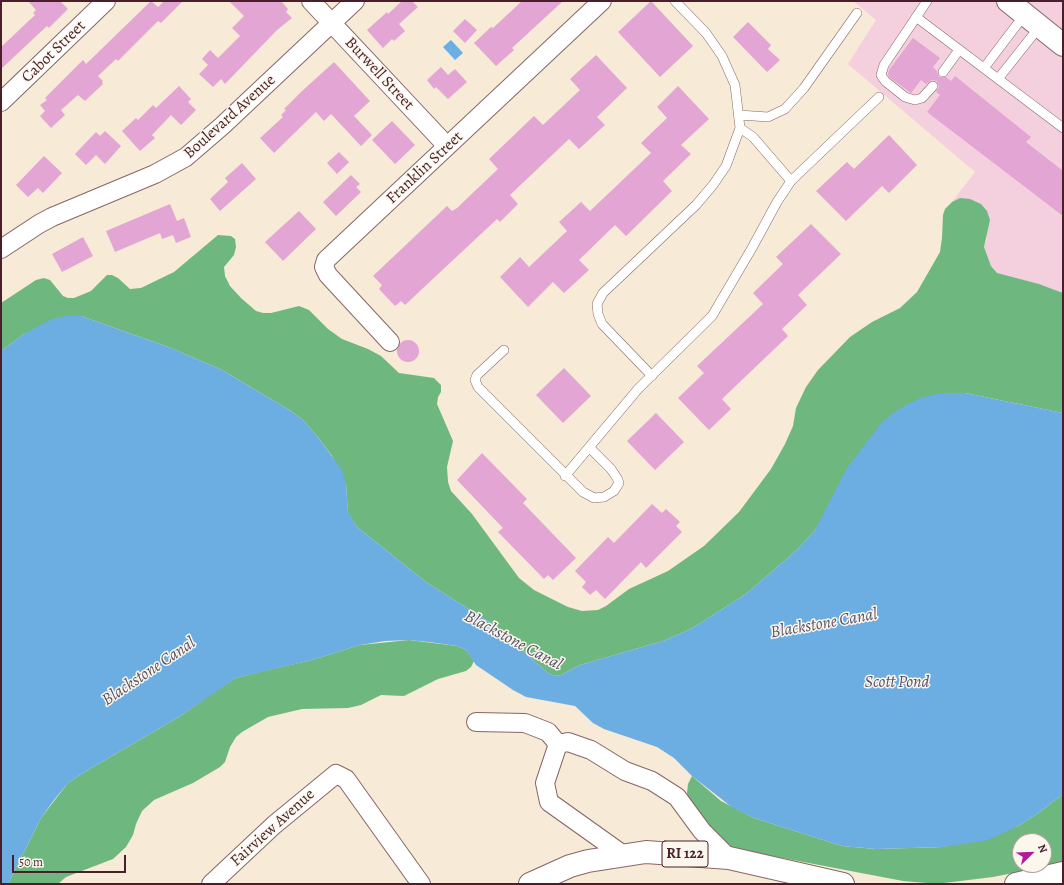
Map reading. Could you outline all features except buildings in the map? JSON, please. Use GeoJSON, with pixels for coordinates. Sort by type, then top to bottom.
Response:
{"type":"FeatureCollection","features":[{"type":"Feature","properties":{"kind":"main road"},"geometry":{"type":"LineString","coordinates":[[1008,1],[1063,45]]}},
{"type":"Feature","properties":{"kind":"main road","name":"RI 122"},"geometry":{"type":"LineString","coordinates":[[530,884],[570,866],[588,861],[622,854],[646,852],[729,858],[843,884]]}},
{"type":"Feature","properties":{"kind":"main road"},"geometry":{"type":"LineString","coordinates":[[1016,884],[1063,873]]}},
{"type":"Feature","properties":{"kind":"street","name":"Cabot Street"},"geometry":{"type":"LineString","coordinates":[[1,102],[106,1]]}},
{"type":"Feature","properties":{"kind":"street","name":"Burwell Street"},"geometry":{"type":"LineString","coordinates":[[311,1],[448,146]]}},
{"type":"Feature","properties":{"kind":"street","name":"Boulevard Avenue"},"geometry":{"type":"LineString","coordinates":[[1,249],[38,224],[52,217],[155,174],[186,157],[222,126],[355,1]]}},
{"type":"Feature","properties":{"kind":"street","name":"Franklin Street"},"geometry":{"type":"LineString","coordinates":[[390,342],[328,275],[324,267],[326,260],[602,1]]}},
{"type":"Feature","properties":{"kind":"street"},"geometry":{"type":"LineString","coordinates":[[476,722],[525,723],[548,732],[558,744]]}},
{"type":"Feature","properties":{"kind":"street"},"geometry":{"type":"LineString","coordinates":[[558,744],[568,742],[590,750],[625,770],[652,781],[676,797],[702,831],[729,858]]}},
{"type":"Feature","properties":{"kind":"street"},"geometry":{"type":"LineString","coordinates":[[558,744],[545,783],[549,802],[622,854]]}},
{"type":"Feature","properties":{"kind":"street","name":"Fairview Avenue"},"geometry":{"type":"LineString","coordinates":[[211,884],[274,826],[336,774],[346,779],[421,884]]}},
{"type":"Feature","properties":{"kind":"lane"},"geometry":{"type":"LineString","coordinates":[[652,376],[602,324],[598,314],[597,304],[603,292],[696,205],[713,185],[726,166],[740,128],[735,85],[715,42],[675,1]]}},
{"type":"Feature","properties":{"kind":"lane"},"geometry":{"type":"LineString","coordinates":[[927,1],[884,65],[881,75],[885,81],[905,97],[915,100],[922,98],[933,86]]}},
{"type":"Feature","properties":{"kind":"lane"},"geometry":{"type":"LineString","coordinates":[[739,115],[768,117],[785,109],[804,88],[857,12]]}},
{"type":"Feature","properties":{"kind":"lane"},"geometry":{"type":"LineString","coordinates":[[916,17],[1063,128]]}},
{"type":"Feature","properties":{"kind":"lane"},"geometry":{"type":"LineString","coordinates":[[984,68],[1032,20]]}},
{"type":"Feature","properties":{"kind":"lane"},"geometry":{"type":"LineString","coordinates":[[998,79],[1032,20]]}},
{"type":"Feature","properties":{"kind":"lane"},"geometry":{"type":"LineString","coordinates":[[943,72],[960,50]]}},
{"type":"Feature","properties":{"kind":"lane"},"geometry":{"type":"LineString","coordinates":[[565,476],[638,389],[712,316],[777,202],[792,181],[879,97]]}},
{"type":"Feature","properties":{"kind":"lane"},"geometry":{"type":"LineString","coordinates":[[740,128],[753,136],[792,181]]}},
{"type":"Feature","properties":{"kind":"lane"},"geometry":{"type":"LineString","coordinates":[[504,350],[477,375],[475,380],[478,386],[565,476],[583,492],[594,498],[604,497],[614,491],[618,483],[617,478],[611,469],[590,448]]}},
{"type":"Feature","properties":{"kind":"shaded area"},"geometry":{"type":"Polygon","coordinates":[[[853,1],[1063,1],[1063,293],[1039,284],[997,273],[991,266],[984,247],[987,238],[960,198],[952,202],[975,172],[848,64],[876,20],[853,1]]]}},
{"type":"Feature","properties":{"kind":"green space"},"geometry":{"type":"Polygon","coordinates":[[[960,198],[970,199],[981,204],[987,211],[990,220],[984,247],[991,266],[997,273],[1039,284],[1063,293],[1063,413],[965,393],[835,492],[826,513],[815,530],[798,549],[746,594],[691,629],[663,641],[580,665],[561,675],[555,676],[548,673],[491,623],[426,582],[357,527],[348,513],[346,484],[332,456],[317,436],[303,420],[291,411],[222,370],[171,348],[81,316],[24,334],[1,351],[1,303],[36,280],[44,278],[50,280],[63,296],[68,298],[74,298],[91,291],[107,275],[112,275],[118,278],[130,289],[141,288],[174,272],[218,235],[231,236],[235,239],[236,247],[234,255],[224,267],[225,276],[230,286],[256,311],[271,313],[299,306],[309,310],[328,329],[342,339],[368,349],[381,356],[399,373],[434,378],[441,385],[441,392],[438,397],[437,404],[453,441],[447,467],[448,482],[451,491],[472,514],[519,578],[534,590],[568,607],[582,611],[598,610],[629,589],[668,571],[704,546],[739,512],[771,469],[785,444],[793,426],[796,408],[806,387],[818,370],[850,337],[872,322],[900,308],[917,292],[940,252],[943,215],[945,209],[952,202],[960,198]]]}},
{"type":"Feature","properties":{"kind":"green space"},"geometry":{"type":"Polygon","coordinates":[[[409,640],[457,646],[466,650],[474,661],[471,667],[466,671],[438,679],[404,696],[381,695],[361,705],[348,708],[302,709],[268,717],[236,737],[230,747],[225,762],[220,767],[193,783],[154,800],[142,811],[133,835],[126,847],[113,859],[66,877],[58,884],[8,884],[41,818],[68,783],[179,717],[236,678],[312,660],[360,645],[409,640]]]}},
{"type":"Feature","properties":{"kind":"green space"},"geometry":{"type":"Polygon","coordinates":[[[692,776],[721,801],[754,818],[842,846],[876,849],[943,847],[1018,826],[1037,814],[1063,794],[1063,863],[1052,865],[1052,833],[1012,833],[1013,873],[944,883],[903,881],[725,847],[690,811],[687,793],[688,784],[692,776]]]}},
{"type":"Feature","properties":{"kind":"water"},"geometry":{"type":"Polygon","coordinates":[[[451,40],[463,53],[455,60],[443,47],[451,40]]]}},
{"type":"Feature","properties":{"kind":"water","name":"Scott Pond"},"geometry":{"type":"Polygon","coordinates":[[[67,316],[81,316],[171,348],[222,370],[291,411],[303,420],[317,436],[342,470],[346,484],[348,512],[357,527],[426,582],[491,623],[548,673],[555,676],[561,675],[580,665],[663,641],[691,629],[746,594],[798,549],[815,530],[847,468],[882,422],[899,409],[920,398],[942,393],[965,393],[1063,413],[1063,794],[1037,814],[1018,826],[988,840],[943,847],[876,849],[842,846],[754,818],[733,808],[692,776],[674,758],[657,747],[604,729],[593,723],[575,706],[526,697],[476,665],[466,650],[457,646],[429,642],[409,640],[385,641],[360,645],[312,660],[236,678],[179,717],[88,770],[68,783],[54,800],[41,818],[8,884],[1,884],[1,351],[24,334],[52,319],[67,316]]]}},
{"type":"Feature","properties":{"kind":"water label","name":"Blackstone Canal"},"geometry":{"type":"Point","coordinates":[824,624]}},
{"type":"Feature","properties":{"kind":"water label","name":"Blackstone Canal"},"geometry":{"type":"Point","coordinates":[513,641]}},
{"type":"Feature","properties":{"kind":"water label","name":"Blackstone Canal"},"geometry":{"type":"Point","coordinates":[149,672]}}]}
